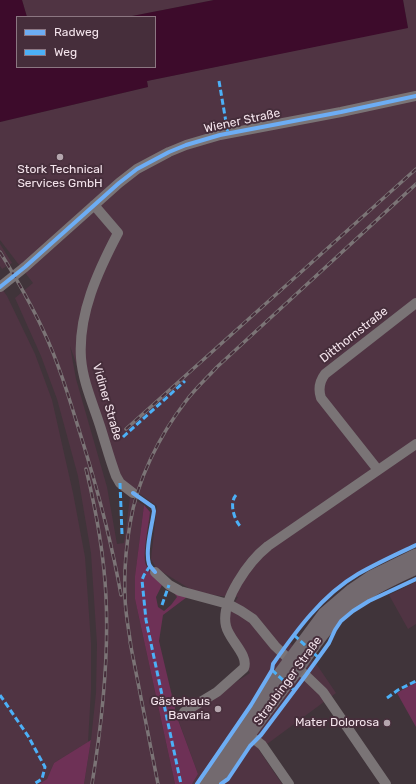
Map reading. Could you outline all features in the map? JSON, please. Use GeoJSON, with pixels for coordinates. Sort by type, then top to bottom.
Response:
{"type":"FeatureCollection","features":[{"type":"Feature","properties":{"kind":"main road","name":"Straubinger Straße"},"geometry":{"type":"LineString","coordinates":[[215,784],[249,735],[324,614],[339,600],[371,578],[416,555]]}},
{"type":"Feature","properties":{"kind":"main road","name":"Straubinger Straße"},"geometry":{"type":"LineString","coordinates":[[203,784],[244,723],[332,622],[352,604],[381,585],[416,568]]}},
{"type":"Feature","properties":{"kind":"street","name":"Wiener Straße"},"geometry":{"type":"LineString","coordinates":[[0,287],[119,183],[137,169],[163,154],[186,145],[220,135],[416,96]]}},
{"type":"Feature","properties":{"kind":"street","name":"Vidiner Straße"},"geometry":{"type":"LineString","coordinates":[[94,205],[118,233],[102,262],[91,290],[83,326],[81,359],[86,385],[116,476],[120,483],[133,493]]}},
{"type":"Feature","properties":{"kind":"street","name":"Ditthornstraße"},"geometry":{"type":"LineString","coordinates":[[378,470],[321,398],[319,384],[325,374],[416,303]]}},
{"type":"Feature","properties":{"kind":"street"},"geometry":{"type":"LineString","coordinates":[[184,712],[217,692],[244,668],[244,658],[226,628],[225,620],[228,604],[234,588],[241,576],[261,551],[416,444]]}},
{"type":"Feature","properties":{"kind":"street"},"geometry":{"type":"LineString","coordinates":[[155,572],[169,585],[180,591],[228,604],[252,619],[275,646],[323,692],[386,784]]}},
{"type":"Feature","properties":{"kind":"street"},"geometry":{"type":"LineString","coordinates":[[249,735],[262,745],[289,784]]}},
{"type":"Feature","properties":{"kind":"shaded area"},"geometry":{"type":"Polygon","coordinates":[[[0,0],[22,0],[27,16],[16,16],[16,68],[156,68],[156,16],[132,16],[214,0],[403,0],[408,28],[147,81],[148,87],[0,122],[0,0]]]}},
{"type":"Feature","properties":{"kind":"shaded area"},"geometry":{"type":"Polygon","coordinates":[[[22,0],[214,0],[132,16],[27,16],[22,0]]]}},
{"type":"Feature","properties":{"kind":"shaded area"},"geometry":{"type":"Polygon","coordinates":[[[403,0],[416,0],[416,543],[374,563],[340,585],[313,609],[287,641],[317,665],[336,693],[259,750],[282,784],[192,784],[198,774],[178,719],[250,673],[221,627],[238,597],[195,592],[156,568],[151,559],[157,506],[117,478],[70,346],[76,379],[107,487],[117,544],[124,543],[130,497],[144,505],[135,576],[135,599],[175,784],[84,784],[96,693],[97,644],[91,553],[78,476],[57,399],[41,356],[15,298],[33,283],[0,240],[0,122],[148,87],[147,81],[408,27],[403,0]]]}},
{"type":"Feature","properties":{"kind":"shaded area"},"geometry":{"type":"Polygon","coordinates":[[[0,244],[12,263],[2,269],[0,266],[0,244]]]}},
{"type":"Feature","properties":{"kind":"shaded area"},"geometry":{"type":"Polygon","coordinates":[[[0,286],[7,296],[35,354],[52,400],[73,493],[85,557],[91,643],[91,690],[88,742],[54,763],[47,779],[39,784],[0,784],[0,286]]]}},
{"type":"Feature","properties":{"kind":"shaded area"},"geometry":{"type":"Polygon","coordinates":[[[144,505],[150,512],[145,547],[146,565],[162,585],[156,597],[158,607],[164,611],[171,605],[177,597],[174,593],[187,597],[163,615],[159,641],[177,717],[198,774],[192,784],[175,784],[135,599],[135,576],[144,505]]]}},
{"type":"Feature","properties":{"kind":"shaded area"},"geometry":{"type":"Polygon","coordinates":[[[416,582],[416,624],[408,629],[389,595],[416,582]]]}},
{"type":"Feature","properties":{"kind":"shaded area"},"geometry":{"type":"Polygon","coordinates":[[[416,682],[416,727],[397,693],[416,682]]]}},
{"type":"Feature","properties":{"kind":"shaded area"},"geometry":{"type":"Polygon","coordinates":[[[91,740],[84,784],[39,784],[47,779],[54,763],[91,740]]]}},
{"type":"Feature","properties":{"kind":"railway"},"geometry":{"type":"LineString","coordinates":[[126,429],[416,169]]}},
{"type":"Feature","properties":{"kind":"railway"},"geometry":{"type":"LineString","coordinates":[[131,647],[125,587],[127,542],[133,508],[138,491],[150,459],[167,429],[197,388],[217,367],[416,184]]}},
{"type":"Feature","properties":{"kind":"railway"},"geometry":{"type":"LineString","coordinates":[[0,252],[39,322],[61,374],[100,501],[114,557],[121,595]]}},
{"type":"Feature","properties":{"kind":"railway"},"geometry":{"type":"LineString","coordinates":[[86,469],[101,548],[105,581],[107,621],[104,691],[92,784]]}},
{"type":"Feature","properties":{"kind":"railway"},"geometry":{"type":"LineString","coordinates":[[130,642],[158,784]]}},
{"type":"Feature","properties":{"kind":"marked path"},"geometry":{"type":"LineString","coordinates":[[219,81],[228,134]]}},
{"type":"Feature","properties":{"kind":"marked path"},"geometry":{"type":"LineString","coordinates":[[123,437],[185,381]]}},
{"type":"Feature","properties":{"kind":"marked path"},"geometry":{"type":"LineString","coordinates":[[120,483],[122,534]]}},
{"type":"Feature","properties":{"kind":"marked path"},"geometry":{"type":"LineString","coordinates":[[236,495],[233,502],[233,511],[240,526]]}},
{"type":"Feature","properties":{"kind":"marked path"},"geometry":{"type":"LineString","coordinates":[[150,566],[142,580],[146,620],[181,784]]}},
{"type":"Feature","properties":{"kind":"marked path"},"geometry":{"type":"LineString","coordinates":[[162,605],[169,585]]}},
{"type":"Feature","properties":{"kind":"marked path"},"geometry":{"type":"LineString","coordinates":[[294,635],[319,658]]}},
{"type":"Feature","properties":{"kind":"marked path"},"geometry":{"type":"LineString","coordinates":[[272,670],[295,691]]}},
{"type":"Feature","properties":{"kind":"marked path"},"geometry":{"type":"LineString","coordinates":[[387,698],[398,690],[416,681]]}},
{"type":"Feature","properties":{"kind":"marked path"},"geometry":{"type":"LineString","coordinates":[[0,695],[28,736],[45,767],[42,779],[34,784]]}},
{"type":"Feature","properties":{"kind":"cycle path"},"geometry":{"type":"LineString","coordinates":[[0,287],[25,267],[119,183],[137,169],[169,152],[186,145],[220,135],[416,96]]}},
{"type":"Feature","properties":{"kind":"cycle path"},"geometry":{"type":"LineString","coordinates":[[133,493],[153,507],[154,511],[148,545],[148,558],[149,565],[155,572]]}},
{"type":"Feature","properties":{"kind":"cycle path"},"geometry":{"type":"LineString","coordinates":[[197,784],[251,705],[272,670],[273,664],[291,639],[321,603],[333,592],[358,574],[416,545]]}},
{"type":"Feature","properties":{"kind":"cycle path"},"geometry":{"type":"LineString","coordinates":[[221,784],[228,779],[250,746],[261,735],[306,675],[329,643],[341,621],[369,601],[416,579]]}},
{"type":"Feature","properties":{"kind":"place","name":"Stork Technical Services GmbH"},"geometry":{"type":"Point","coordinates":[60,157]}},
{"type":"Feature","properties":{"kind":"place","name":"Gästehaus Bavaria"},"geometry":{"type":"Point","coordinates":[218,709]}},
{"type":"Feature","properties":{"kind":"place","name":"Mater Dolorosa"},"geometry":{"type":"Point","coordinates":[387,723]}}]}
